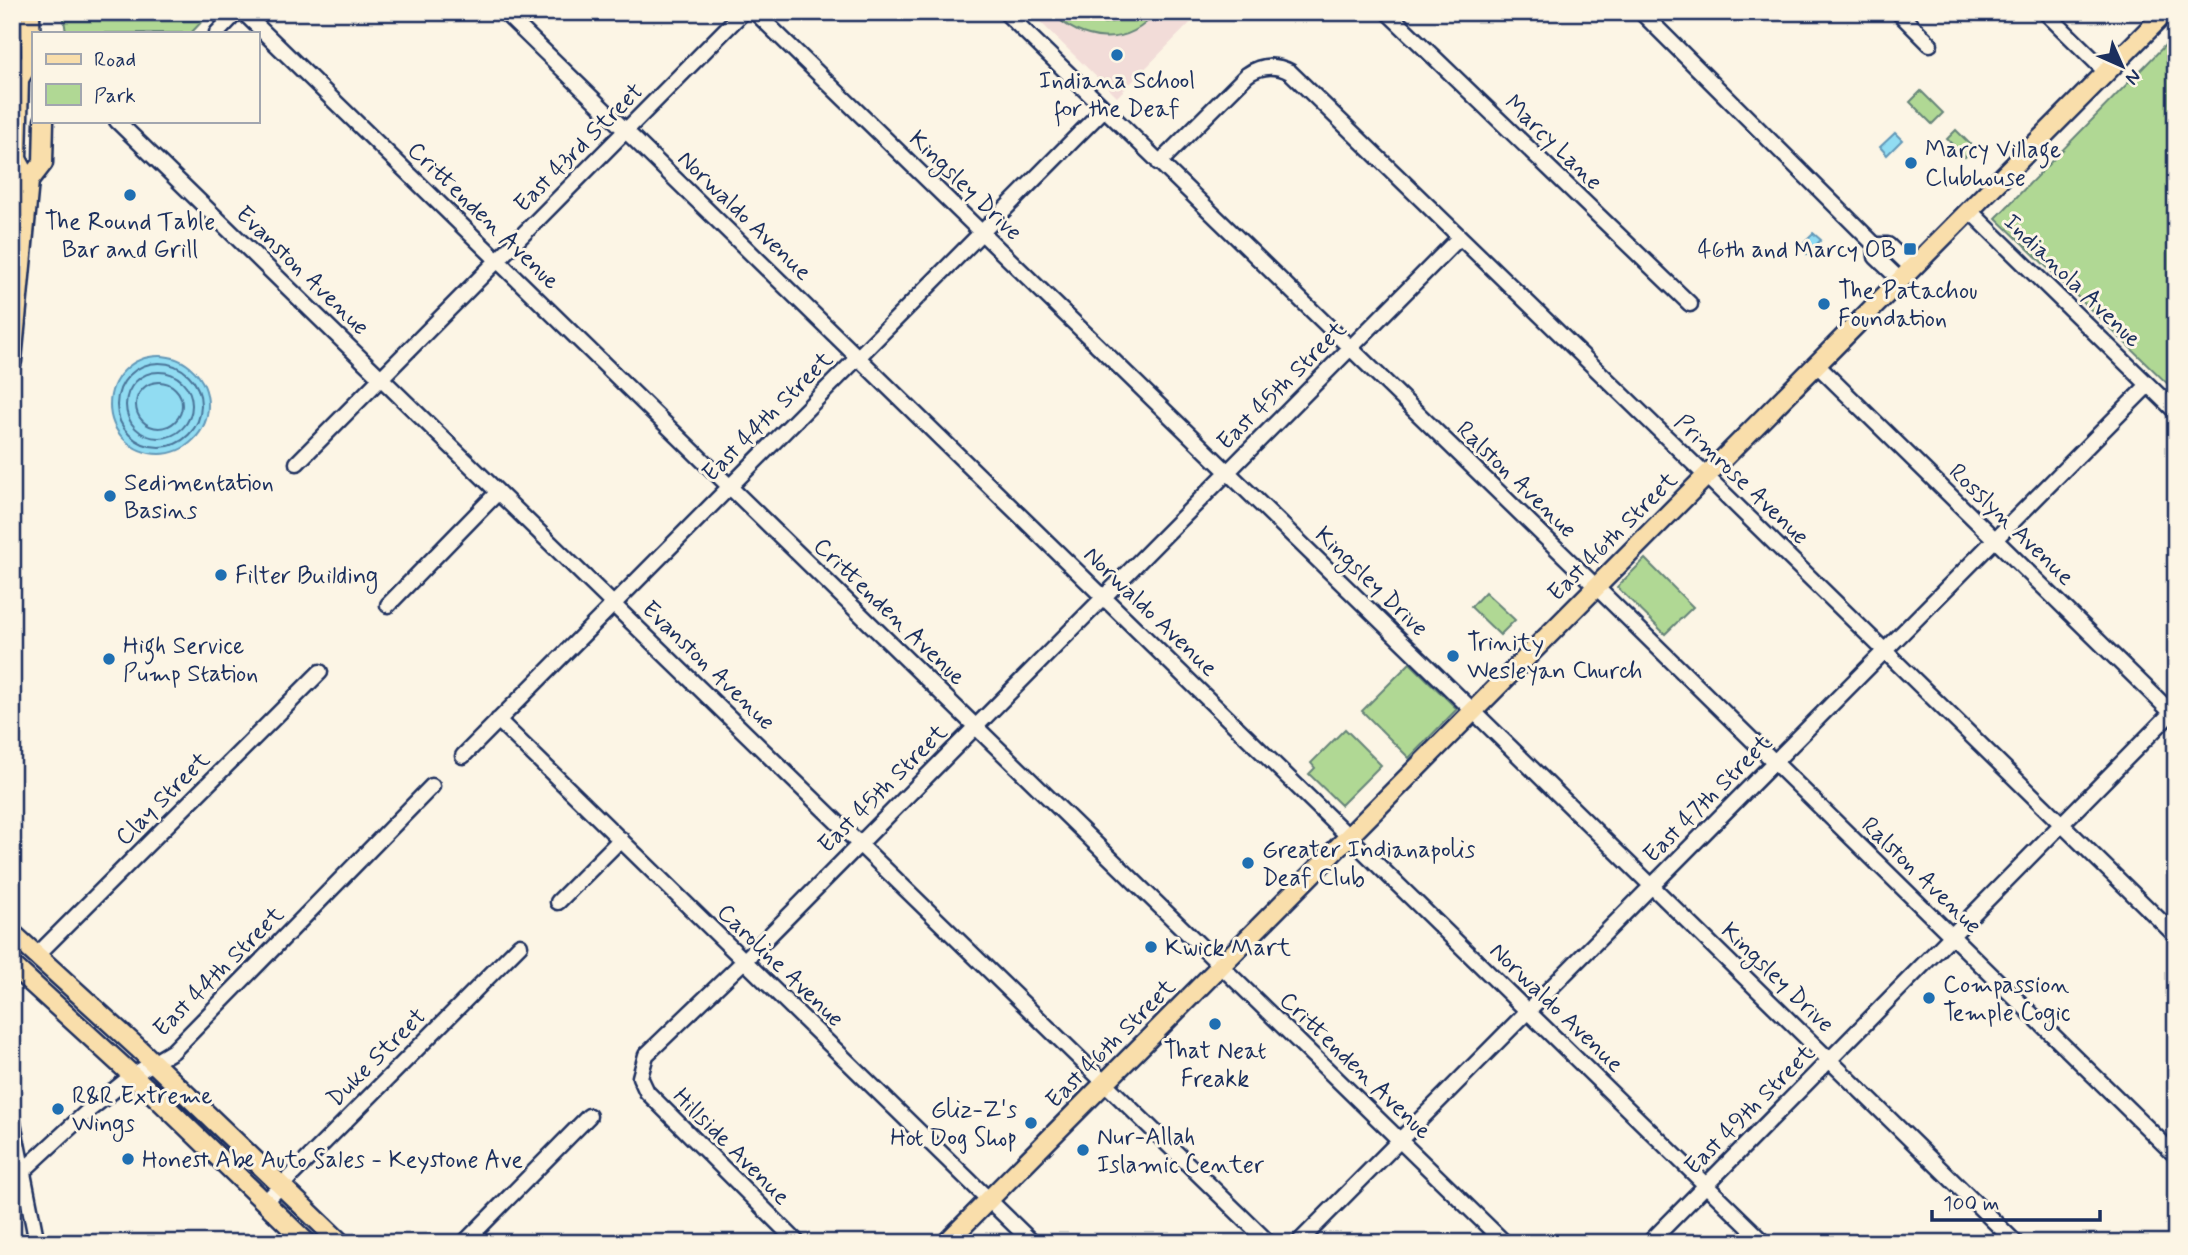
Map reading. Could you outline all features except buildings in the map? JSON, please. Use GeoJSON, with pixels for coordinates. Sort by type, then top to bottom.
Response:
{"type":"FeatureCollection","features":[{"type":"Feature","properties":{"kind":"main road"},"geometry":{"type":"LineString","coordinates":[[29,181],[17,159],[19,79],[32,61],[30,12]]}},
{"type":"Feature","properties":{"kind":"main road","name":"East 46th Street"},"geometry":{"type":"LineString","coordinates":[[946,1243],[2166,12]]}},
{"type":"Feature","properties":{"kind":"main road"},"geometry":{"type":"LineString","coordinates":[[12,361],[29,181],[43,163],[44,122]]}},
{"type":"Feature","properties":{"kind":"main road"},"geometry":{"type":"LineString","coordinates":[[12,933],[154,1062],[341,1243]]}},
{"type":"Feature","properties":{"kind":"main road"},"geometry":{"type":"LineString","coordinates":[[12,965],[132,1075],[307,1243]]}},
{"type":"Feature","properties":{"kind":"street"},"geometry":{"type":"LineString","coordinates":[[218,32],[240,12]]}},
{"type":"Feature","properties":{"kind":"street","name":"Crittenden Avenue"},"geometry":{"type":"LineString","coordinates":[[240,12],[498,260],[1505,1243]]}},
{"type":"Feature","properties":{"kind":"street","name":"Norwaldo Avenue"},"geometry":{"type":"LineString","coordinates":[[504,12],[1765,1243]]}},
{"type":"Feature","properties":{"kind":"street","name":"East 43rd Street"},"geometry":{"type":"LineString","coordinates":[[297,463],[743,12]]}},
{"type":"Feature","properties":{"kind":"street","name":"Kingsley Drive"},"geometry":{"type":"LineString","coordinates":[[755,12],[2016,1243]]}},
{"type":"Feature","properties":{"kind":"street","name":"Ralston Avenue"},"geometry":{"type":"LineString","coordinates":[[1005,12],[2176,1156]]}},
{"type":"Feature","properties":{"kind":"street","name":"Marcy Lane"},"geometry":{"type":"LineString","coordinates":[[1387,12],[1690,304]]}},
{"type":"Feature","properties":{"kind":"street"},"geometry":{"type":"LineString","coordinates":[[1641,12],[1875,245],[1888,245],[1906,274]]}},
{"type":"Feature","properties":{"kind":"street"},"geometry":{"type":"LineString","coordinates":[[1898,12],[1930,44]]}},
{"type":"Feature","properties":{"kind":"street"},"geometry":{"type":"LineString","coordinates":[[2045,12],[2106,72]]}},
{"type":"Feature","properties":{"kind":"street","name":"Primrose Avenue"},"geometry":{"type":"LineString","coordinates":[[1160,163],[1254,70],[1281,68],[1294,75],[2176,936]]}},
{"type":"Feature","properties":{"kind":"street","name":"East 44th Street"},"geometry":{"type":"LineString","coordinates":[[463,756],[1104,109]]}},
{"type":"Feature","properties":{"kind":"street","name":"Evanston Avenue"},"geometry":{"type":"LineString","coordinates":[[123,123],[1269,1243]]}},
{"type":"Feature","properties":{"kind":"street","name":"Indianola Avenue"},"geometry":{"type":"LineString","coordinates":[[1969,210],[2176,412]]}},
{"type":"Feature","properties":{"kind":"street","name":"East 45th Street"},"geometry":{"type":"LineString","coordinates":[[640,1077],[643,1060],[650,1050],[744,961],[1460,237]]}},
{"type":"Feature","properties":{"kind":"street","name":"Rosslyn Avenue"},"geometry":{"type":"LineString","coordinates":[[1816,364],[2174,713]]}},
{"type":"Feature","properties":{"kind":"street","name":"East 47th Street"},"geometry":{"type":"LineString","coordinates":[[1298,1243],[2148,385]]}},
{"type":"Feature","properties":{"kind":"street"},"geometry":{"type":"LineString","coordinates":[[388,605],[498,492]]}},
{"type":"Feature","properties":{"kind":"street","name":"Clay Street"},"geometry":{"type":"LineString","coordinates":[[36,956],[320,672]]}},
{"type":"Feature","properties":{"kind":"street","name":"East 49th Street"},"geometry":{"type":"LineString","coordinates":[[1649,1243],[2174,713]]}},
{"type":"Feature","properties":{"kind":"street","name":"Caroline Avenue"},"geometry":{"type":"LineString","coordinates":[[498,720],[1034,1243]]}},
{"type":"Feature","properties":{"kind":"street","name":"East 44th Street"},"geometry":{"type":"LineString","coordinates":[[23,1171],[89,1110],[132,1075],[173,1051],[432,786]]}},
{"type":"Feature","properties":{"kind":"street"},"geometry":{"type":"LineString","coordinates":[[558,902],[621,839]]}},
{"type":"Feature","properties":{"kind":"street","name":"Duke Street"},"geometry":{"type":"LineString","coordinates":[[265,1202],[520,945]]}},
{"type":"Feature","properties":{"kind":"street","name":"Hillside Avenue"},"geometry":{"type":"LineString","coordinates":[[640,1077],[653,1100],[798,1243]]}},
{"type":"Feature","properties":{"kind":"street"},"geometry":{"type":"LineString","coordinates":[[464,1243],[589,1116]]}},
{"type":"Feature","properties":{"kind":"street"},"geometry":{"type":"LineString","coordinates":[[12,1118],[37,1243]]}},
{"type":"Feature","properties":{"kind":"shaded area","name":"Indiana School for the Deaf"},"geometry":{"type":"Polygon","coordinates":[[[1030,12],[1201,12],[1117,97],[1030,12]]]}},
{"type":"Feature","properties":{"kind":"green space"},"geometry":{"type":"Polygon","coordinates":[[[63,12],[211,12],[192,32],[66,32],[63,12]]]}},
{"type":"Feature","properties":{"kind":"green space"},"geometry":{"type":"Polygon","coordinates":[[[1051,12],[1073,12],[1093,22],[1105,23],[1124,19],[1136,12],[1156,12],[1132,32],[1104,38],[1076,30],[1051,12]]]}},
{"type":"Feature","properties":{"kind":"green space"},"geometry":{"type":"Polygon","coordinates":[[[2176,34],[2176,392],[1996,218],[2176,34]]]}},
{"type":"Feature","properties":{"kind":"green space"},"geometry":{"type":"Polygon","coordinates":[[[1921,91],[1943,113],[1932,124],[1910,102],[1921,91]]]}},
{"type":"Feature","properties":{"kind":"green space"},"geometry":{"type":"Polygon","coordinates":[[[1956,130],[1974,148],[1965,157],[1947,139],[1956,130]]]}},
{"type":"Feature","properties":{"kind":"green space"},"geometry":{"type":"Polygon","coordinates":[[[1645,559],[1693,607],[1665,634],[1617,587],[1645,559]]]}},
{"type":"Feature","properties":{"kind":"green space"},"geometry":{"type":"Polygon","coordinates":[[[1485,592],[1515,620],[1500,635],[1471,607],[1485,592]]]}},
{"type":"Feature","properties":{"kind":"green space"},"geometry":{"type":"Polygon","coordinates":[[[1410,663],[1457,709],[1409,758],[1362,711],[1410,663]]]}},
{"type":"Feature","properties":{"kind":"green space"},"geometry":{"type":"Polygon","coordinates":[[[1345,729],[1381,765],[1341,805],[1309,774],[1315,768],[1311,763],[1345,729]]]}},
{"type":"Feature","properties":{"kind":"water"},"geometry":{"type":"Polygon","coordinates":[[[1895,133],[1902,140],[1887,155],[1880,147],[1895,133]]]}},
{"type":"Feature","properties":{"kind":"water"},"geometry":{"type":"Polygon","coordinates":[[[1813,233],[1821,240],[1807,254],[1800,246],[1813,233]]]}},
{"type":"Feature","properties":{"kind":"water"},"geometry":{"type":"Polygon","coordinates":[[[159,356],[178,360],[194,370],[204,386],[208,405],[204,424],[194,440],[178,450],[159,454],[140,450],[124,440],[114,424],[110,405],[114,386],[124,370],[140,360],[159,356]]]}},
{"type":"Feature","properties":{"kind":"place","name":"Indiana School for the Deaf"},"geometry":{"type":"Point","coordinates":[1117,55]}},
{"type":"Feature","properties":{"kind":"place","name":"Marcy Village Clubhouse"},"geometry":{"type":"Point","coordinates":[1911,163]}},
{"type":"Feature","properties":{"kind":"place","name":"The Round Table Bar and Grill"},"geometry":{"type":"Point","coordinates":[130,195]}},
{"type":"Feature","properties":{"kind":"place","name":"46th and Marcy OB"},"geometry":{"type":"Point","coordinates":[1910,249]}},
{"type":"Feature","properties":{"kind":"place","name":"The Patachou Foundation"},"geometry":{"type":"Point","coordinates":[1824,304]}},
{"type":"Feature","properties":{"kind":"place","name":"Sedimentation Basins"},"geometry":{"type":"Point","coordinates":[110,496]}},
{"type":"Feature","properties":{"kind":"place","name":"Filter Building"},"geometry":{"type":"Point","coordinates":[221,575]}},
{"type":"Feature","properties":{"kind":"place","name":"Trinity Wesleyan Church"},"geometry":{"type":"Point","coordinates":[1453,656]}},
{"type":"Feature","properties":{"kind":"place","name":"High Service Pump Station"},"geometry":{"type":"Point","coordinates":[109,659]}},
{"type":"Feature","properties":{"kind":"place","name":"Greater Indianapolis Deaf Club"},"geometry":{"type":"Point","coordinates":[1248,863]}},
{"type":"Feature","properties":{"kind":"place","name":"Kwick Mart"},"geometry":{"type":"Point","coordinates":[1151,947]}},
{"type":"Feature","properties":{"kind":"place","name":"Compassion Temple Cogic"},"geometry":{"type":"Point","coordinates":[1929,998]}},
{"type":"Feature","properties":{"kind":"place","name":"That Neat Freakk"},"geometry":{"type":"Point","coordinates":[1215,1024]}},
{"type":"Feature","properties":{"kind":"place","name":"R&R Extreme Wings"},"geometry":{"type":"Point","coordinates":[58,1109]}},
{"type":"Feature","properties":{"kind":"place","name":"Gliz-Z's Hot Dog Shop"},"geometry":{"type":"Point","coordinates":[1031,1123]}},
{"type":"Feature","properties":{"kind":"place","name":"Nur-Allah Islamic Center"},"geometry":{"type":"Point","coordinates":[1083,1150]}},
{"type":"Feature","properties":{"kind":"place","name":"Honest Abe Auto Sales - Keystone Ave"},"geometry":{"type":"Point","coordinates":[128,1159]}}]}
